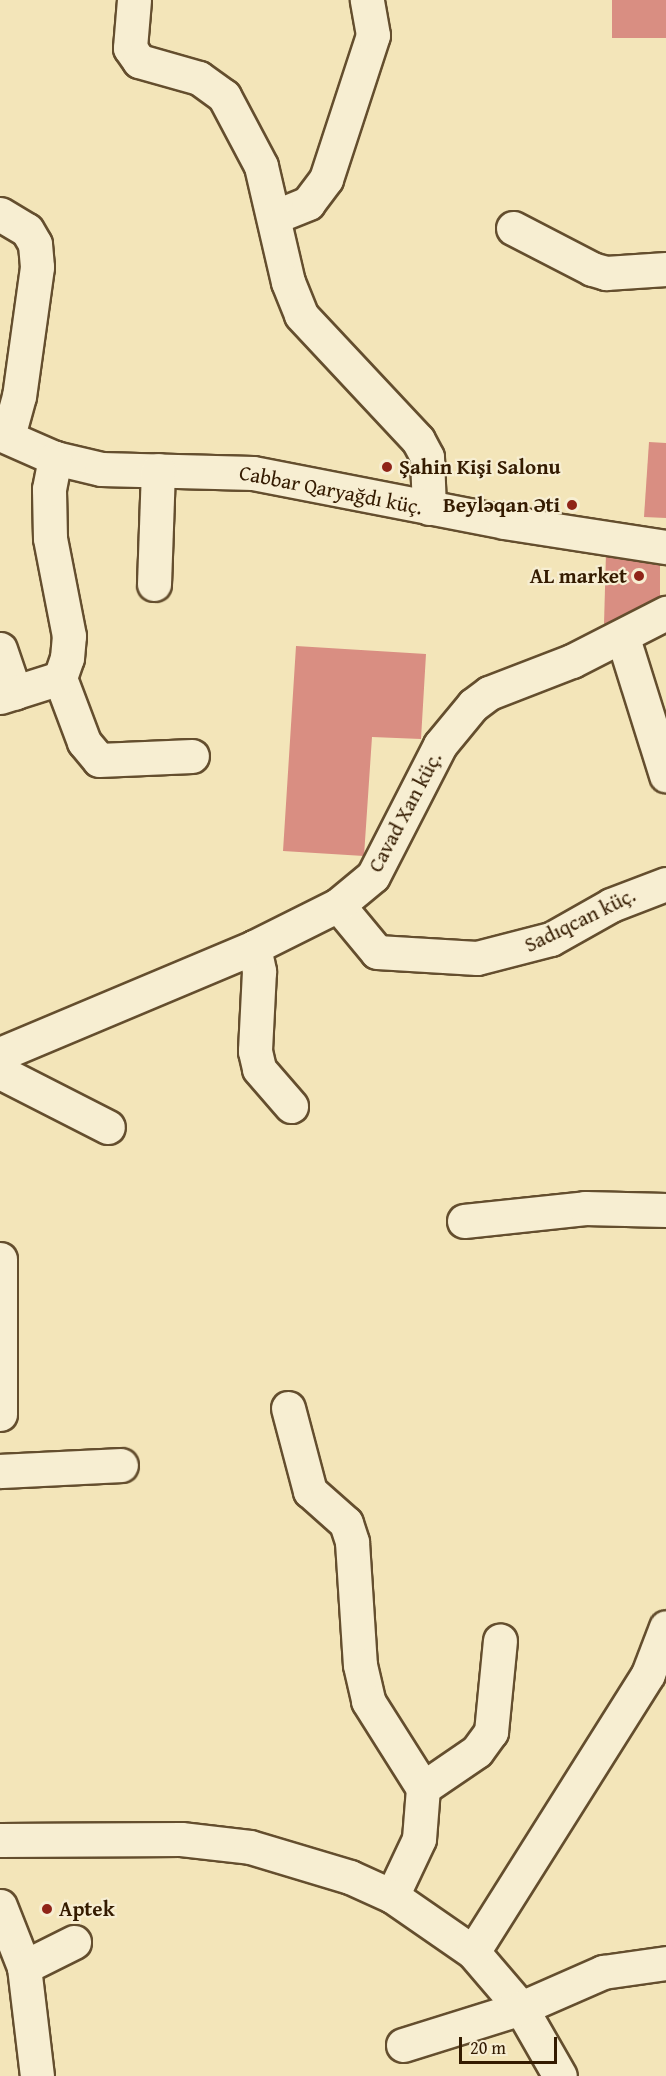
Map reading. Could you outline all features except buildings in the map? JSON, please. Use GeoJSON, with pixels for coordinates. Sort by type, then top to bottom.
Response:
{"type":"FeatureCollection","features":[{"type":"Feature","properties":{"kind":"street"},"geometry":{"type":"LineString","coordinates":[[134,0],[130,48],[139,61],[200,78],[224,96],[261,166],[288,282],[301,315],[418,440],[427,457],[429,508]]}},
{"type":"Feature","properties":{"kind":"street"},"geometry":{"type":"LineString","coordinates":[[274,217],[308,203],[326,179],[373,35],[367,0]]}},
{"type":"Feature","properties":{"kind":"street"},"geometry":{"type":"LineString","coordinates":[[0,214],[27,230],[35,244],[37,267],[19,396],[4,435]]}},
{"type":"Feature","properties":{"kind":"street"},"geometry":{"type":"LineString","coordinates":[[513,228],[592,269],[606,273],[666,269]]}},
{"type":"Feature","properties":{"kind":"street","name":"Cabbar Qaryağdı küç."},"geometry":{"type":"LineString","coordinates":[[4,435],[55,458],[101,469],[215,470],[295,479],[429,508],[666,547]]}},
{"type":"Feature","properties":{"kind":"street"},"geometry":{"type":"LineString","coordinates":[[55,458],[49,489],[50,537],[69,636],[60,678],[84,742],[99,760],[192,756]]}},
{"type":"Feature","properties":{"kind":"street"},"geometry":{"type":"LineString","coordinates":[[154,584],[158,470]]}},
{"type":"Feature","properties":{"kind":"street","name":"Cavad Xan küç."},"geometry":{"type":"LineString","coordinates":[[0,1054],[254,946],[338,904],[373,876],[440,745],[473,705],[509,683],[623,638],[666,613]]}},
{"type":"Feature","properties":{"kind":"street"},"geometry":{"type":"LineString","coordinates":[[623,638],[666,775]]}},
{"type":"Feature","properties":{"kind":"street"},"geometry":{"type":"LineString","coordinates":[[0,649],[7,695],[60,678]]}},
{"type":"Feature","properties":{"kind":"street","name":"Sadıqcan küç."},"geometry":{"type":"LineString","coordinates":[[338,904],[377,952],[477,958],[551,939],[611,904],[666,884]]}},
{"type":"Feature","properties":{"kind":"street"},"geometry":{"type":"LineString","coordinates":[[254,946],[259,971],[255,1051],[260,1069],[291,1106]]}},
{"type":"Feature","properties":{"kind":"street"},"geometry":{"type":"LineString","coordinates":[[0,1072],[108,1127]]}},
{"type":"Feature","properties":{"kind":"street"},"geometry":{"type":"LineString","coordinates":[[464,1221],[585,1208],[666,1210]]}},
{"type":"Feature","properties":{"kind":"street"},"geometry":{"type":"LineString","coordinates":[[0,1259],[0,1414]]}},
{"type":"Feature","properties":{"kind":"street"},"geometry":{"type":"LineString","coordinates":[[288,1408],[310,1491],[346,1523],[352,1542],[360,1665],[368,1701],[423,1788],[419,1839],[392,1896]]}},
{"type":"Feature","properties":{"kind":"street"},"geometry":{"type":"LineString","coordinates":[[0,1471],[121,1465]]}},
{"type":"Feature","properties":{"kind":"street"},"geometry":{"type":"LineString","coordinates":[[473,1952],[648,1674],[666,1627]]}},
{"type":"Feature","properties":{"kind":"street"},"geometry":{"type":"LineString","coordinates":[[423,1788],[477,1751],[491,1732],[500,1640]]}},
{"type":"Feature","properties":{"kind":"street"},"geometry":{"type":"LineString","coordinates":[[0,1840],[132,1837],[250,1847],[350,1877],[392,1896],[473,1952],[521,2008],[560,2076]]}},
{"type":"Feature","properties":{"kind":"street"},"geometry":{"type":"LineString","coordinates":[[0,1906],[24,1967],[38,2076]]}},
{"type":"Feature","properties":{"kind":"street"},"geometry":{"type":"LineString","coordinates":[[24,1967],[74,1942]]}},
{"type":"Feature","properties":{"kind":"street"},"geometry":{"type":"LineString","coordinates":[[403,2045],[521,2008],[603,1972],[651,1968],[666,1963]]}},
{"type":"Feature","properties":{"kind":"place","name":"Şahin Kişi Salonu"},"geometry":{"type":"Point","coordinates":[387,467]}},
{"type":"Feature","properties":{"kind":"place","name":"Beyləqan Əti"},"geometry":{"type":"Point","coordinates":[572,505]}},
{"type":"Feature","properties":{"kind":"place","name":"AL market"},"geometry":{"type":"Point","coordinates":[639,576]}},
{"type":"Feature","properties":{"kind":"place","name":"Aptek"},"geometry":{"type":"Point","coordinates":[47,1909]}}]}
